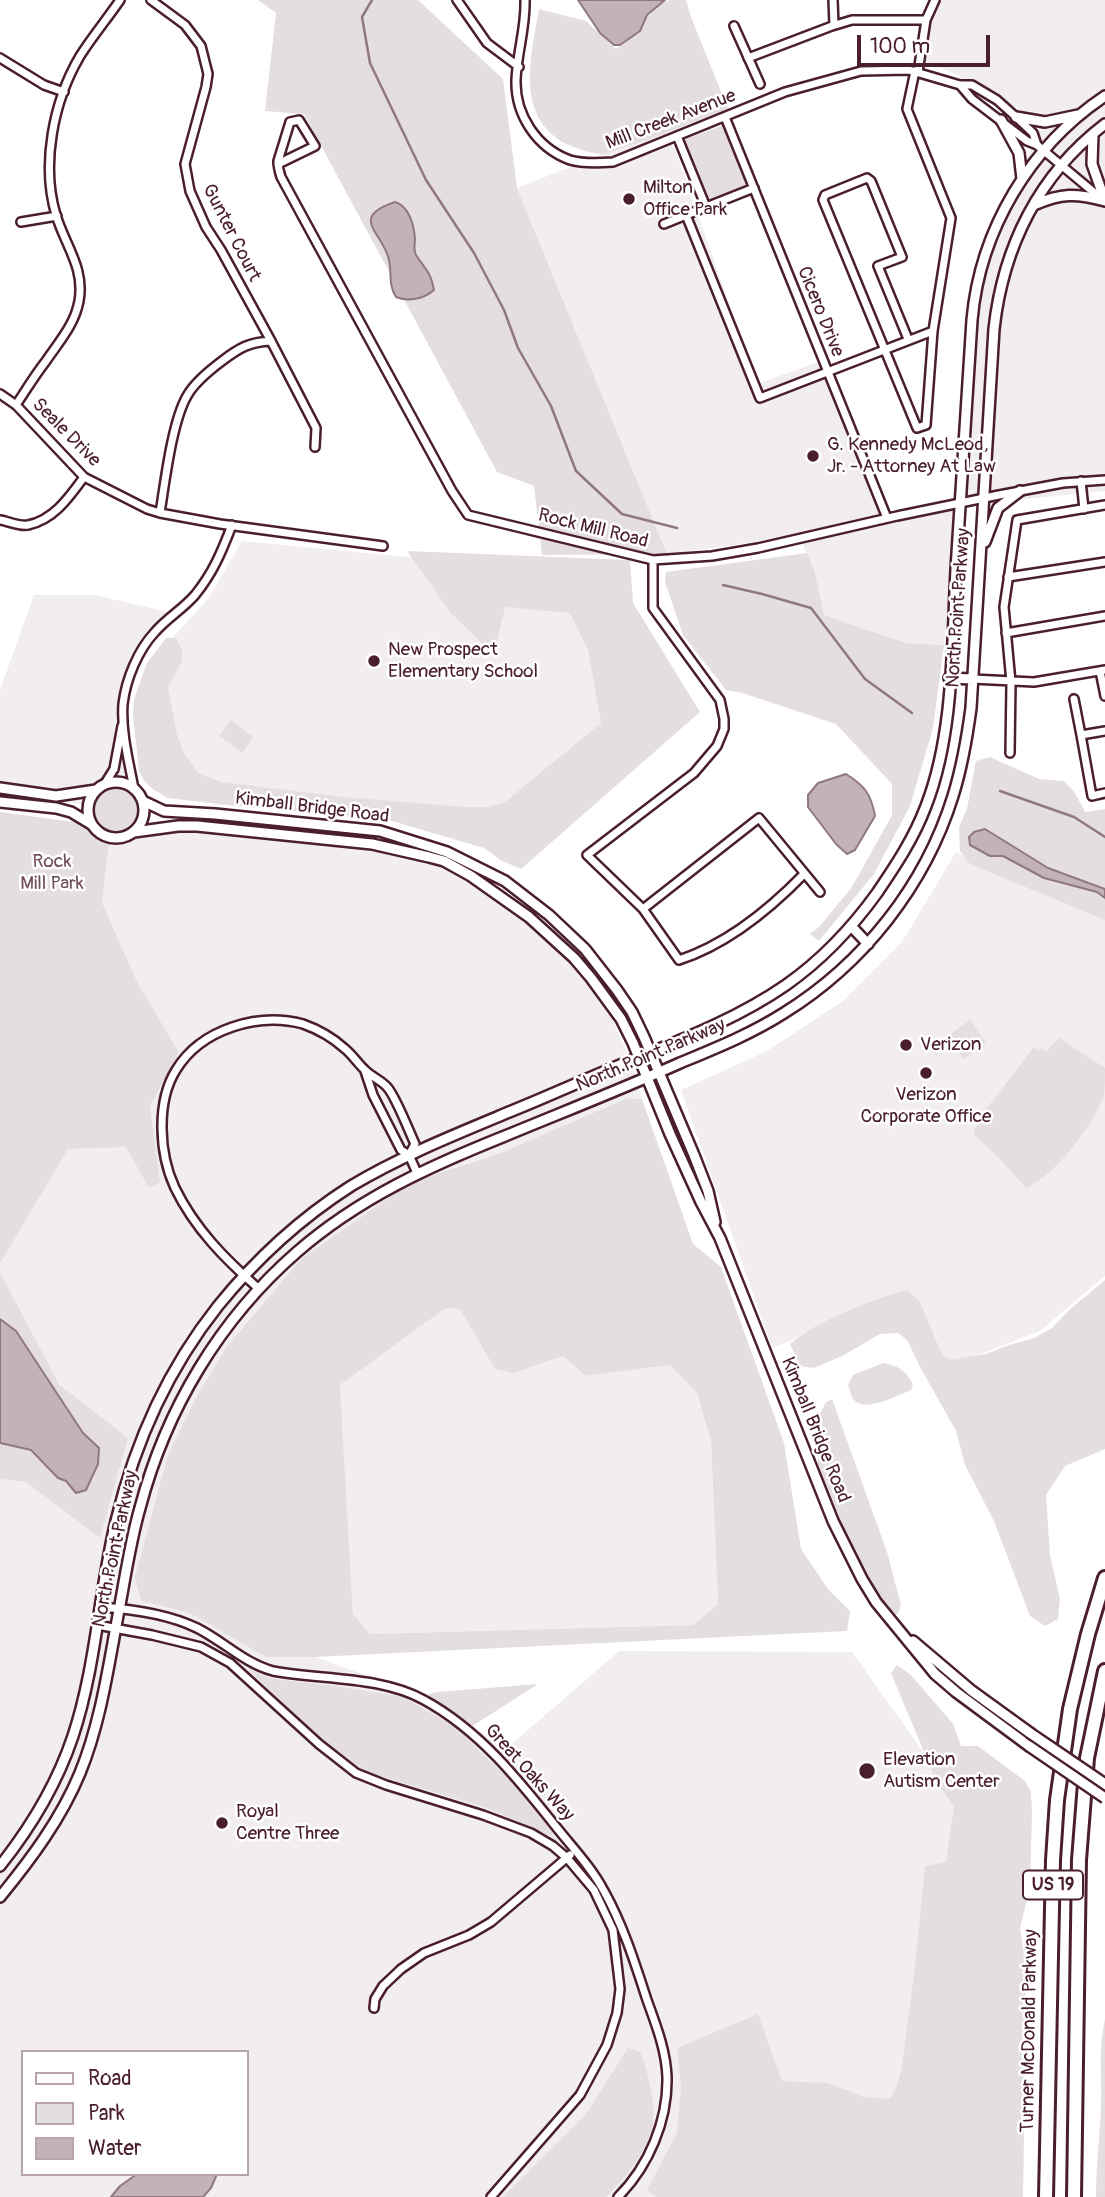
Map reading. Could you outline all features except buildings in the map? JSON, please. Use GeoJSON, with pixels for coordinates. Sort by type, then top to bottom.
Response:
{"type":"FeatureCollection","features":[{"type":"Feature","properties":{"kind":"highway","name":"Turner McDonald Parkway"},"geometry":{"type":"LineString","coordinates":[[1046,2197],[1053,1860],[1057,1800],[1070,1709],[1105,1578]]}},
{"type":"Feature","properties":{"kind":"highway","name":"US 19"},"geometry":{"type":"LineString","coordinates":[[1074,2197],[1080,1847],[1087,1758],[1105,1671]]}},
{"type":"Feature","properties":{"kind":"street"},"geometry":{"type":"LineString","coordinates":[[16,405],[60,343],[79,302],[77,262],[57,216],[51,190],[50,163],[64,92],[80,55],[120,0]]}},
{"type":"Feature","properties":{"kind":"street","name":"Gunter Court"},"geometry":{"type":"LineString","coordinates":[[151,0],[185,25],[201,46],[206,61],[206,87],[185,164],[186,177],[200,216],[271,341],[316,428],[315,447]]}},
{"type":"Feature","properties":{"kind":"street"},"geometry":{"type":"LineString","coordinates":[[457,0],[487,43],[519,67]]}},
{"type":"Feature","properties":{"kind":"street","name":"Mill Creek Avenue"},"geometry":{"type":"LineString","coordinates":[[526,0],[516,80],[518,102],[524,120],[536,137],[557,154],[573,161],[613,162],[785,92],[861,71],[916,71],[960,85],[972,85],[1016,117],[1033,133],[1040,148]]}},
{"type":"Feature","properties":{"kind":"street"},"geometry":{"type":"LineString","coordinates":[[832,0],[834,25]]}},
{"type":"Feature","properties":{"kind":"street"},"geometry":{"type":"LineString","coordinates":[[908,339],[878,266],[902,257],[871,181],[867,178],[825,195],[824,200],[917,428],[926,425],[933,331],[951,218],[907,109],[926,20],[935,0]]}},
{"type":"Feature","properties":{"kind":"street"},"geometry":{"type":"LineString","coordinates":[[748,58],[852,20],[926,20]]}},
{"type":"Feature","properties":{"kind":"street"},"geometry":{"type":"LineString","coordinates":[[734,26],[760,84]]}},
{"type":"Feature","properties":{"kind":"street"},"geometry":{"type":"LineString","coordinates":[[0,58],[44,85],[64,92]]}},
{"type":"Feature","properties":{"kind":"street","name":"Mill Creek Avenue"},"geometry":{"type":"LineString","coordinates":[[960,85],[972,99],[1040,148]]}},
{"type":"Feature","properties":{"kind":"street","name":"North Point Parkway"},"geometry":{"type":"LineString","coordinates":[[0,1866],[35,1818],[62,1764],[79,1715],[115,1525],[140,1441],[182,1358],[208,1319],[244,1276],[313,1212],[409,1155],[651,1053],[727,1018],[782,988],[819,959],[852,927],[899,862],[926,806],[943,741],[950,678],[972,320],[977,285],[993,232],[1040,148],[1105,96]]}},
{"type":"Feature","properties":{"kind":"street"},"geometry":{"type":"LineString","coordinates":[[1016,117],[1045,122],[1080,115]]}},
{"type":"Feature","properties":{"kind":"street","name":"Cicero Drive"},"geometry":{"type":"LineString","coordinates":[[725,117],[887,518]]}},
{"type":"Feature","properties":{"kind":"street"},"geometry":{"type":"LineString","coordinates":[[299,120],[315,146],[278,164],[290,121],[299,120]]}},
{"type":"Feature","properties":{"kind":"street"},"geometry":{"type":"LineString","coordinates":[[1000,120],[1019,153],[1022,178]]}},
{"type":"Feature","properties":{"kind":"street","name":"North Point Parkway"},"geometry":{"type":"LineString","coordinates":[[0,1897],[53,1825],[79,1774],[99,1714],[139,1511],[166,1432],[190,1383],[213,1345],[259,1289],[290,1258],[333,1222],[377,1194],[417,1173],[659,1073],[748,1033],[787,1011],[841,970],[868,944],[910,887],[940,831],[954,795],[964,753],[972,679],[996,308],[1006,263],[1016,237],[1045,185],[1060,166],[1105,124]]}},
{"type":"Feature","properties":{"kind":"street"},"geometry":{"type":"LineString","coordinates":[[1093,134],[1092,164],[1105,201]]}},
{"type":"Feature","properties":{"kind":"street"},"geometry":{"type":"LineString","coordinates":[[677,136],[706,207]]}},
{"type":"Feature","properties":{"kind":"street"},"geometry":{"type":"LineString","coordinates":[[1040,148],[1105,201]]}},
{"type":"Feature","properties":{"kind":"street","name":"Rock Mill Road"},"geometry":{"type":"LineString","coordinates":[[278,164],[284,184],[452,491],[468,515],[653,560],[712,556],[746,550],[1020,491],[1105,480]]}},
{"type":"Feature","properties":{"kind":"street"},"geometry":{"type":"LineString","coordinates":[[664,224],[754,188]]}},
{"type":"Feature","properties":{"kind":"street"},"geometry":{"type":"LineString","coordinates":[[1032,206],[1053,196],[1064,195],[1084,195],[1105,201]]}},
{"type":"Feature","properties":{"kind":"street"},"geometry":{"type":"LineString","coordinates":[[686,215],[760,398],[933,331]]}},
{"type":"Feature","properties":{"kind":"street"},"geometry":{"type":"LineString","coordinates":[[21,222],[57,216]]}},
{"type":"Feature","properties":{"kind":"street"},"geometry":{"type":"LineString","coordinates":[[160,513],[178,418],[187,395],[230,355],[252,342],[271,341]]}},
{"type":"Feature","properties":{"kind":"street","name":"Seale Drive"},"geometry":{"type":"LineString","coordinates":[[0,394],[16,405],[84,477],[160,513],[232,524]]}},
{"type":"Feature","properties":{"kind":"street"},"geometry":{"type":"LineString","coordinates":[[0,520],[27,526],[46,517],[64,505],[84,477]]}},
{"type":"Feature","properties":{"kind":"street"},"geometry":{"type":"LineString","coordinates":[[1081,481],[1084,509]]}},
{"type":"Feature","properties":{"kind":"street"},"geometry":{"type":"LineString","coordinates":[[980,557],[998,508],[1020,491]]}},
{"type":"Feature","properties":{"kind":"street"},"geometry":{"type":"LineString","coordinates":[[1010,753],[1010,682],[1004,607],[1017,520],[1105,505]]}},
{"type":"Feature","properties":{"kind":"street"},"geometry":{"type":"LineString","coordinates":[[91,824],[88,806],[91,797],[114,769],[126,691],[140,654],[155,632],[192,598],[212,573],[232,524],[383,546]]}},
{"type":"Feature","properties":{"kind":"street"},"geometry":{"type":"LineString","coordinates":[[653,560],[653,608],[720,700],[723,730],[717,746],[694,773],[587,855],[643,909],[679,960],[725,940],[779,900],[804,874]]}},
{"type":"Feature","properties":{"kind":"street"},"geometry":{"type":"LineString","coordinates":[[1008,577],[1105,562]]}},
{"type":"Feature","properties":{"kind":"street"},"geometry":{"type":"LineString","coordinates":[[1006,633],[1105,616]]}},
{"type":"Feature","properties":{"kind":"street"},"geometry":{"type":"LineString","coordinates":[[950,678],[1034,682],[1103,671],[1105,696]]}},
{"type":"Feature","properties":{"kind":"street"},"geometry":{"type":"LineString","coordinates":[[1074,699],[1092,796],[1105,793]]}},
{"type":"Feature","properties":{"kind":"street"},"geometry":{"type":"LineString","coordinates":[[123,722],[134,789]]}},
{"type":"Feature","properties":{"kind":"street"},"geometry":{"type":"LineString","coordinates":[[1081,735],[1105,731]]}},
{"type":"Feature","properties":{"kind":"street"},"geometry":{"type":"LineString","coordinates":[[0,788],[56,796],[113,782],[122,783],[134,789],[143,801],[144,810],[143,819],[134,832],[123,838],[113,838],[101,834],[91,824],[71,812],[0,802]]}},
{"type":"Feature","properties":{"kind":"street","name":"Kimball Bridge Road"},"geometry":{"type":"LineString","coordinates":[[143,801],[164,811],[380,831],[465,860],[505,881],[539,906],[585,949],[632,1012],[708,1191],[720,1238]]}},
{"type":"Feature","properties":{"kind":"street"},"geometry":{"type":"LineString","coordinates":[[643,909],[759,818],[820,892]]}},
{"type":"Feature","properties":{"kind":"street","name":"Kimball Bridge Road"},"geometry":{"type":"LineString","coordinates":[[134,832],[178,825],[197,826],[372,844],[444,861],[496,892],[557,941],[591,978],[621,1019],[701,1202],[720,1238],[843,1544],[876,1602],[935,1674],[956,1692],[1105,1798]]}},
{"type":"Feature","properties":{"kind":"street"},"geometry":{"type":"LineString","coordinates":[[852,927],[868,944]]}},
{"type":"Feature","properties":{"kind":"street"},"geometry":{"type":"LineString","coordinates":[[259,1289],[215,1249],[198,1227],[174,1187],[168,1169],[163,1140],[164,1106],[170,1083],[177,1069],[201,1043],[232,1027],[251,1022],[302,1024],[321,1032],[344,1048],[365,1071],[388,1087],[415,1144],[409,1155]]}},
{"type":"Feature","properties":{"kind":"street"},"geometry":{"type":"LineString","coordinates":[[365,1071],[373,1095],[401,1150],[409,1155],[417,1173]]}},
{"type":"Feature","properties":{"kind":"street","name":"Great Oaks Way"},"geometry":{"type":"LineString","coordinates":[[100,1607],[120,1608],[174,1619],[197,1628],[255,1666],[304,1677],[397,1688],[421,1698],[450,1715],[478,1737],[522,1786],[576,1851],[603,1889],[617,1916],[664,2052],[667,2077],[664,2109],[656,2138],[640,2169],[618,2197]]}},
{"type":"Feature","properties":{"kind":"street","name":"Great Oaks Way"},"geometry":{"type":"LineString","coordinates":[[97,1625],[201,1647],[230,1663],[319,1744],[356,1773],[519,1828],[553,1846],[594,1890],[613,1930],[620,1989],[617,2013],[607,2045],[580,2095],[491,2197]]}},
{"type":"Feature","properties":{"kind":"street","name":"Kimball Bridge Road"},"geometry":{"type":"LineString","coordinates":[[896,1626],[972,1691],[1105,1784]]}},
{"type":"Feature","properties":{"kind":"street"},"geometry":{"type":"LineString","coordinates":[[374,2008],[375,1999],[383,1986],[401,1969],[425,1952],[469,1935],[491,1922],[576,1851]]}},
{"type":"Feature","properties":{"kind":"shaded area"},"geometry":{"type":"Polygon","coordinates":[[[933,0],[1105,0],[1105,491],[959,506],[944,645],[906,643],[824,615],[815,572],[799,536],[667,554],[517,188],[664,133],[676,152],[757,384],[824,360],[889,519],[958,506],[974,288],[1042,122],[951,72],[922,61],[927,9],[933,0]]]}},
{"type":"Feature","properties":{"kind":"shaded area","name":"New Prospect Elementary School"},"geometry":{"type":"Polygon","coordinates":[[[242,541],[574,573],[604,735],[497,816],[159,785],[141,686],[174,636],[208,599],[242,541]]]}},
{"type":"Feature","properties":{"kind":"shaded area"},"geometry":{"type":"Polygon","coordinates":[[[34,595],[95,595],[172,613],[127,686],[134,815],[137,826],[129,835],[167,832],[408,837],[474,874],[579,945],[632,1064],[642,1099],[635,1098],[503,1152],[464,1164],[141,1601],[189,1613],[266,1657],[315,1657],[429,1698],[506,1749],[619,1651],[852,1652],[964,1809],[960,2197],[0,2197],[0,1479],[26,1482],[100,1537],[128,1438],[59,1384],[0,1272],[0,1264],[68,1149],[112,806],[0,796],[0,690],[34,595]]]}},
{"type":"Feature","properties":{"kind":"shaded area"},"geometry":{"type":"Polygon","coordinates":[[[956,852],[1105,917],[1105,1276],[1040,1331],[941,1369],[910,1292],[772,1348],[681,1090],[767,1051],[843,1001],[902,942],[956,852]]]}},
{"type":"Feature","properties":{"kind":"shaded area"},"geometry":{"type":"Polygon","coordinates":[[[446,1308],[460,1308],[514,1373],[563,1356],[586,1376],[671,1365],[697,1393],[711,1441],[718,1604],[693,1625],[370,1634],[353,1614],[340,1385],[446,1308]]]}},
{"type":"Feature","properties":{"kind":"green space"},"geometry":{"type":"Polygon","coordinates":[[[258,0],[418,0],[503,79],[517,188],[667,554],[542,555],[534,486],[497,472],[304,114],[265,111],[276,13],[258,0]]]}},
{"type":"Feature","properties":{"kind":"green space"},"geometry":{"type":"Polygon","coordinates":[[[686,0],[728,109],[605,154],[570,146],[550,132],[539,118],[532,101],[530,84],[530,65],[539,9],[586,21],[616,49],[641,31],[646,18],[662,3],[686,0]]]}},
{"type":"Feature","properties":{"kind":"green space"},"geometry":{"type":"Polygon","coordinates":[[[723,125],[749,186],[709,202],[684,140],[723,125]]]}},
{"type":"Feature","properties":{"kind":"green space"},"geometry":{"type":"Polygon","coordinates":[[[407,551],[630,560],[633,603],[700,712],[521,869],[502,861],[484,848],[385,819],[168,798],[145,782],[139,771],[133,715],[134,699],[147,663],[166,638],[176,638],[182,650],[182,661],[168,687],[177,735],[184,753],[198,773],[221,782],[343,797],[488,807],[505,802],[601,723],[588,650],[570,613],[505,607],[494,655],[451,613],[407,551]]]}},
{"type":"Feature","properties":{"kind":"green space"},"geometry":{"type":"Polygon","coordinates":[[[807,553],[815,572],[824,615],[906,643],[944,645],[933,728],[910,806],[874,874],[819,941],[810,934],[820,926],[852,887],[892,815],[892,784],[836,724],[726,690],[683,635],[665,582],[666,572],[807,553]]]}},
{"type":"Feature","properties":{"kind":"green space"},"geometry":{"type":"Polygon","coordinates":[[[231,720],[253,737],[242,753],[219,736],[231,720]]]}},
{"type":"Feature","properties":{"kind":"green space"},"geometry":{"type":"Polygon","coordinates":[[[990,757],[1039,779],[1064,781],[1075,793],[1085,812],[1105,809],[1105,920],[970,864],[960,851],[959,827],[967,809],[976,761],[990,757]]]}},
{"type":"Feature","properties":{"kind":"green space","name":"Rock Mill Park"},"geometry":{"type":"Polygon","coordinates":[[[116,789],[135,798],[140,805],[140,812],[132,825],[110,831],[102,903],[137,982],[179,1053],[150,1106],[160,1182],[149,1188],[126,1147],[68,1149],[0,1264],[0,812],[97,825],[90,811],[92,800],[101,793],[116,789]]]}},
{"type":"Feature","properties":{"kind":"green space"},"geometry":{"type":"Polygon","coordinates":[[[970,1020],[986,1043],[964,1059],[947,1037],[970,1020]]]}},
{"type":"Feature","properties":{"kind":"green space"},"geometry":{"type":"Polygon","coordinates":[[[1059,1038],[1105,1068],[1104,1096],[1082,1135],[1061,1161],[1026,1188],[973,1134],[980,1117],[1034,1047],[1047,1051],[1059,1038]]]}},
{"type":"Feature","properties":{"kind":"green space"},"geometry":{"type":"Polygon","coordinates":[[[628,1098],[642,1099],[693,1244],[721,1267],[784,1443],[801,1549],[828,1589],[850,1611],[847,1631],[315,1657],[266,1657],[189,1613],[141,1601],[135,1577],[167,1458],[196,1398],[226,1348],[301,1259],[410,1183],[503,1152],[628,1098]],[[446,1308],[340,1385],[353,1614],[370,1634],[693,1625],[718,1604],[711,1441],[697,1393],[670,1365],[586,1376],[563,1356],[514,1373],[495,1369],[460,1309],[446,1308]]]}},
{"type":"Feature","properties":{"kind":"green space"},"geometry":{"type":"Polygon","coordinates":[[[0,1272],[59,1384],[128,1438],[100,1538],[26,1482],[0,1479],[0,1272]]]}},
{"type":"Feature","properties":{"kind":"green space"},"geometry":{"type":"Polygon","coordinates":[[[1105,1280],[1105,1449],[1065,1466],[1046,1495],[1050,1555],[1060,1599],[1058,1619],[1045,1626],[1030,1616],[994,1521],[965,1465],[956,1431],[907,1340],[898,1333],[880,1334],[844,1355],[814,1368],[800,1366],[790,1344],[845,1312],[907,1290],[920,1302],[942,1355],[950,1360],[986,1354],[1034,1338],[1052,1328],[1105,1280]]]}},
{"type":"Feature","properties":{"kind":"green space"},"geometry":{"type":"Polygon","coordinates":[[[883,1363],[904,1372],[913,1384],[911,1390],[874,1404],[860,1404],[855,1401],[848,1385],[853,1375],[883,1363]]]}},
{"type":"Feature","properties":{"kind":"green space"},"geometry":{"type":"Polygon","coordinates":[[[832,1399],[887,1552],[901,1605],[898,1614],[892,1614],[868,1583],[843,1536],[818,1467],[818,1452],[813,1436],[816,1421],[826,1402],[832,1399]]]}},
{"type":"Feature","properties":{"kind":"green space"},"geometry":{"type":"Polygon","coordinates":[[[897,1665],[911,1675],[953,1724],[961,1746],[978,1746],[1025,1781],[1031,1792],[1030,1887],[1020,1928],[1025,1961],[1026,2012],[1023,2197],[656,2197],[647,2190],[677,2133],[681,2088],[677,2048],[758,2014],[782,2081],[828,2083],[864,2097],[890,2099],[894,2091],[904,2054],[925,1866],[946,1862],[954,1806],[937,1783],[891,1673],[897,1665]]]}},
{"type":"Feature","properties":{"kind":"green space"},"geometry":{"type":"Polygon","coordinates":[[[248,1669],[273,1679],[404,1697],[456,1728],[508,1778],[553,1833],[551,1836],[487,1808],[367,1772],[322,1740],[248,1669]]]}},
{"type":"Feature","properties":{"kind":"green space"},"geometry":{"type":"Polygon","coordinates":[[[538,1684],[471,1727],[429,1698],[429,1694],[437,1692],[538,1684]]]}},
{"type":"Feature","properties":{"kind":"green space"},"geometry":{"type":"Polygon","coordinates":[[[1105,2019],[1105,2197],[1096,2197],[1101,2051],[1105,2019]]]}},
{"type":"Feature","properties":{"kind":"green space"},"geometry":{"type":"Polygon","coordinates":[[[628,2048],[640,2052],[651,2089],[653,2110],[652,2128],[634,2166],[606,2197],[503,2197],[586,2114],[628,2048]]]}},
{"type":"Feature","properties":{"kind":"water"},"geometry":{"type":"Polygon","coordinates":[[[578,0],[665,0],[647,15],[640,31],[620,45],[614,45],[600,33],[578,0]]]}},
{"type":"Feature","properties":{"kind":"water"},"geometry":{"type":"Polygon","coordinates":[[[395,202],[404,208],[410,217],[415,253],[433,284],[434,290],[416,299],[396,297],[386,250],[372,226],[373,214],[395,202]]]}},
{"type":"Feature","properties":{"kind":"water"},"geometry":{"type":"Polygon","coordinates":[[[846,774],[866,791],[875,816],[855,850],[847,854],[808,807],[808,795],[818,783],[846,774]]]}},
{"type":"Feature","properties":{"kind":"water"},"geometry":{"type":"Polygon","coordinates":[[[985,829],[1048,868],[1105,889],[1105,898],[1097,892],[1044,878],[1003,856],[990,856],[970,845],[969,837],[974,832],[985,829]]]}},
{"type":"Feature","properties":{"kind":"water"},"geometry":{"type":"Polygon","coordinates":[[[0,1319],[16,1331],[83,1433],[99,1448],[98,1464],[86,1490],[76,1493],[31,1450],[0,1443],[0,1319]]]}},
{"type":"Feature","properties":{"kind":"water"},"geometry":{"type":"Polygon","coordinates":[[[134,2176],[216,2176],[203,2197],[111,2197],[120,2186],[134,2176]]]}},
{"type":"Feature","properties":{"kind":"waterway"},"geometry":{"type":"LineString","coordinates":[[372,0],[362,17],[370,63],[426,180],[474,253],[504,310],[518,348],[551,406],[576,471],[622,514],[677,528]]}},
{"type":"Feature","properties":{"kind":"waterway"},"geometry":{"type":"LineString","coordinates":[[723,585],[811,608],[865,679],[912,713]]}},
{"type":"Feature","properties":{"kind":"waterway"},"geometry":{"type":"LineString","coordinates":[[1000,791],[1074,817],[1105,837]]}},
{"type":"Feature","properties":{"kind":"place","name":"Milton Office Park"},"geometry":{"type":"Point","coordinates":[629,199]}},
{"type":"Feature","properties":{"kind":"place","name":"G. Kennedy McLeod, Jr. - Attorney At Law"},"geometry":{"type":"Point","coordinates":[813,456]}},
{"type":"Feature","properties":{"kind":"place","name":"New Prospect Elementary School"},"geometry":{"type":"Point","coordinates":[374,661]}},
{"type":"Feature","properties":{"kind":"place","name":"Verizon"},"geometry":{"type":"Point","coordinates":[906,1045]}},
{"type":"Feature","properties":{"kind":"place","name":"Verizon Corporate Office"},"geometry":{"type":"Point","coordinates":[926,1073]}},
{"type":"Feature","properties":{"kind":"place","name":"Elevation Autism Center"},"geometry":{"type":"Point","coordinates":[867,1771]}},
{"type":"Feature","properties":{"kind":"place","name":"Royal Centre Three"},"geometry":{"type":"Point","coordinates":[222,1823]}}]}
